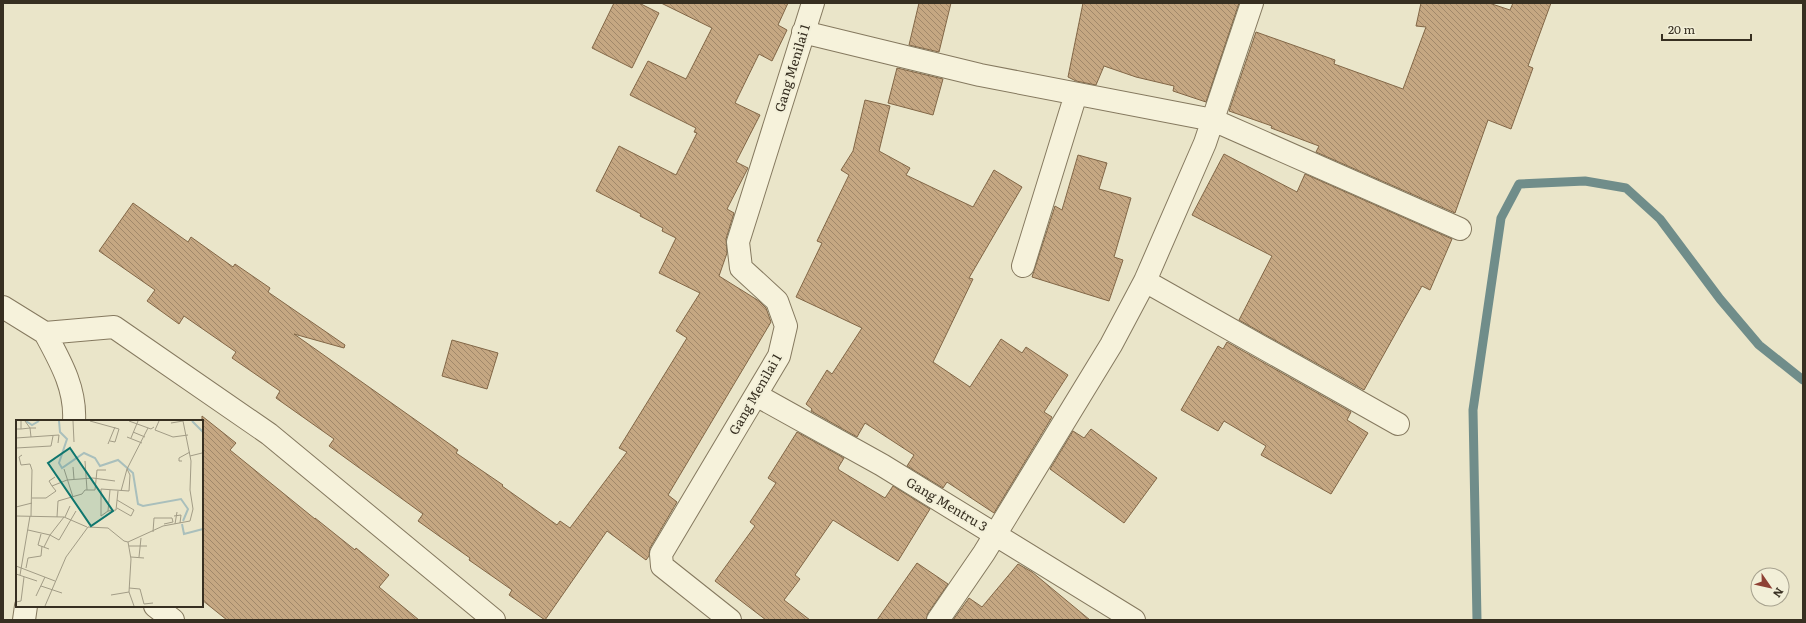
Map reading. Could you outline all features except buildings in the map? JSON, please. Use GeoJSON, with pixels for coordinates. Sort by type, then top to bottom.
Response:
{"type":"FeatureCollection","features":[{"type":"Feature","properties":{"kind":"street","name":"Gang Menilai 1"},"geometry":{"type":"LineString","coordinates":[[730,620],[662,566],[661,554],[779,356],[786,326],[777,301],[741,268],[738,242],[813,3]]}},
{"type":"Feature","properties":{"kind":"street"},"geometry":{"type":"LineString","coordinates":[[938,620],[995,534],[1111,345],[1145,281],[1205,143],[1252,3]]}},
{"type":"Feature","properties":{"kind":"street"},"geometry":{"type":"LineString","coordinates":[[803,32],[980,76],[1213,120],[1460,229]]}},
{"type":"Feature","properties":{"kind":"street"},"geometry":{"type":"LineString","coordinates":[[1024,266],[1076,94]]}},
{"type":"Feature","properties":{"kind":"street"},"geometry":{"type":"LineString","coordinates":[[1145,281],[1398,424]]}},
{"type":"Feature","properties":{"kind":"street"},"geometry":{"type":"LineString","coordinates":[[3,308],[45,333],[66,373],[75,408],[74,420]]}},
{"type":"Feature","properties":{"kind":"street"},"geometry":{"type":"LineString","coordinates":[[45,333],[114,327],[269,434],[494,620]]}},
{"type":"Feature","properties":{"kind":"street","name":"Gang Mentru 3"},"geometry":{"type":"LineString","coordinates":[[756,395],[882,465],[1134,620]]}},
{"type":"Feature","properties":{"kind":"street"},"geometry":{"type":"LineString","coordinates":[[24,620],[26,607]]}},
{"type":"Feature","properties":{"kind":"street"},"geometry":{"type":"LineString","coordinates":[[156,607],[173,620]]}},
{"type":"Feature","properties":{"kind":"waterway"},"geometry":{"type":"LineString","coordinates":[[1477,620],[1473,410],[1501,218],[1519,184],[1585,181],[1626,188],[1660,219],[1720,299],[1759,345],[1803,380]]}}]}
